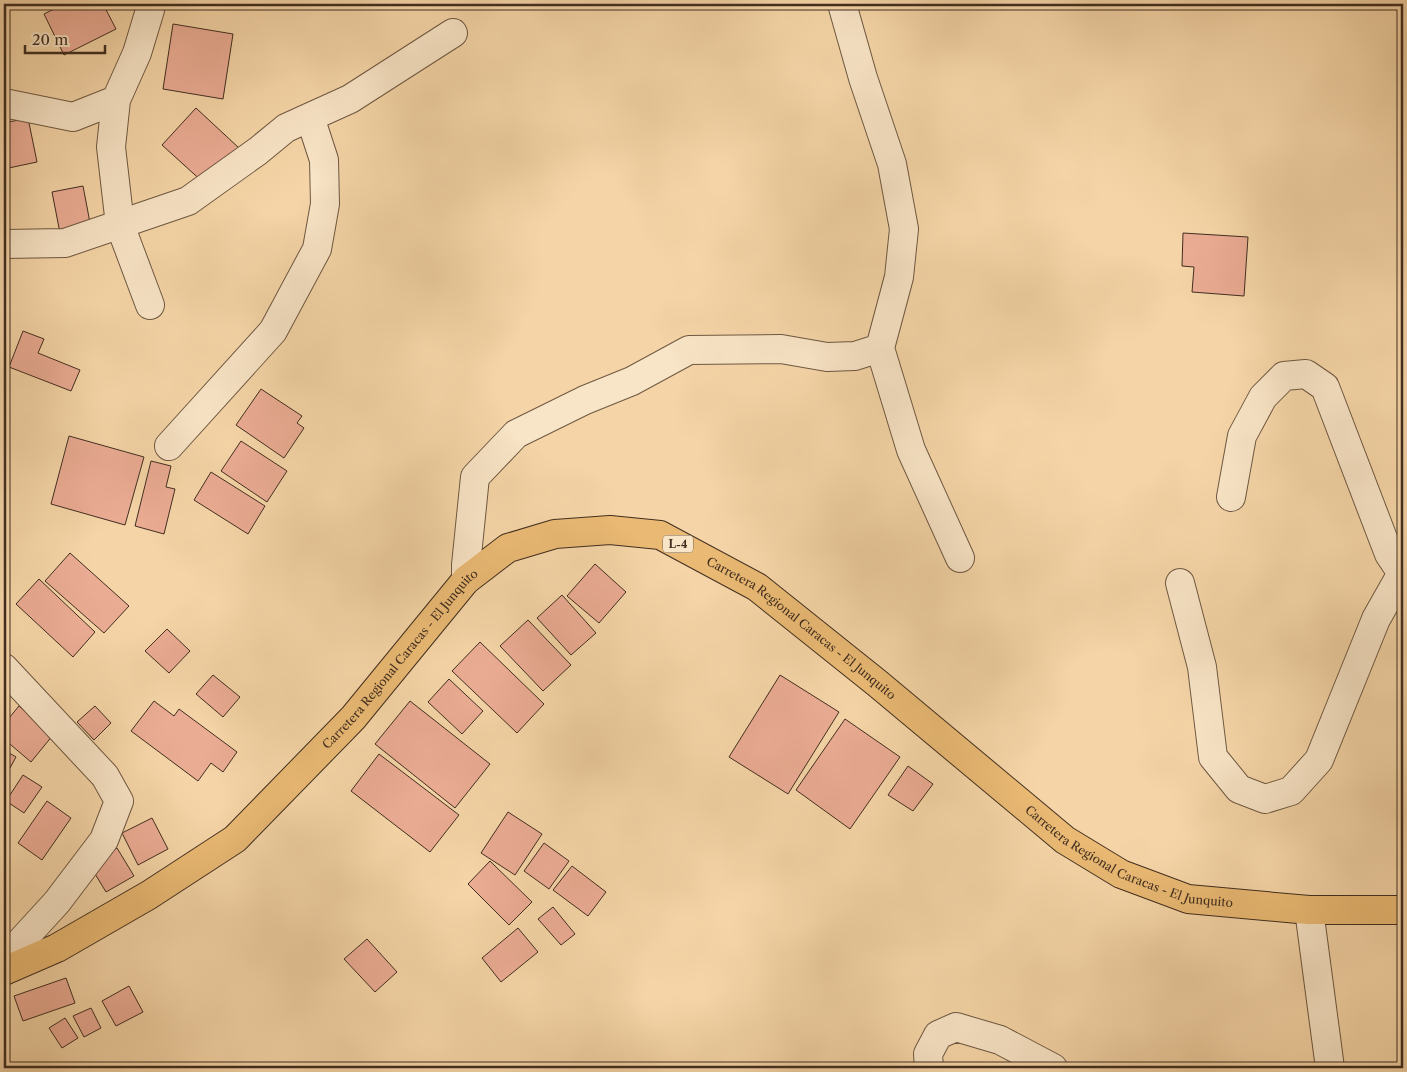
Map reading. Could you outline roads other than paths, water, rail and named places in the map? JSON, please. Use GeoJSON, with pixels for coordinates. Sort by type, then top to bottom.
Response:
{"type":"FeatureCollection","features":[{"type":"Feature","properties":{"kind":"main road","name":"Carretera Regional Caracas - El Junquito"},"geometry":{"type":"LineString","coordinates":[[4,971],[57,948],[82,934],[149,895],[234,839],[353,718],[466,580],[508,548],[555,534],[610,530],[660,535],[757,586],[877,683],[1065,840],[1122,874],[1188,899],[1309,910],[1403,910]]}},
{"type":"Feature","properties":{"kind":"street"},"geometry":{"type":"LineString","coordinates":[[150,305],[120,225],[111,147],[116,100],[137,53],[151,4]]}},
{"type":"Feature","properties":{"kind":"street"},"geometry":{"type":"LineString","coordinates":[[842,4],[863,78],[892,164],[904,229],[899,277],[880,348],[911,450],[960,558]]}},
{"type":"Feature","properties":{"kind":"street"},"geometry":{"type":"LineString","coordinates":[[4,244],[65,243],[188,201],[258,151],[286,128],[350,99],[453,33]]}},
{"type":"Feature","properties":{"kind":"street"},"geometry":{"type":"LineString","coordinates":[[4,103],[74,117],[116,100]]}},
{"type":"Feature","properties":{"kind":"street"},"geometry":{"type":"LineString","coordinates":[[170,446],[273,331],[317,249],[325,204],[324,160],[310,117]]}},
{"type":"Feature","properties":{"kind":"street"},"geometry":{"type":"LineString","coordinates":[[466,580],[475,477],[516,434],[585,400],[632,381],[689,350],[781,349],[827,357],[855,356],[880,348]]}},
{"type":"Feature","properties":{"kind":"street"},"geometry":{"type":"LineString","coordinates":[[1180,583],[1202,667],[1213,757],[1239,789],[1265,799],[1291,791],[1319,760],[1376,619],[1403,574],[1389,554],[1326,387],[1306,374],[1284,376],[1263,398],[1242,436],[1232,497]]}},
{"type":"Feature","properties":{"kind":"street"},"geometry":{"type":"LineString","coordinates":[[4,668],[105,776],[119,800],[104,840],[56,902],[4,960]]}},
{"type":"Feature","properties":{"kind":"street"},"geometry":{"type":"LineString","coordinates":[[1309,910],[1330,1068]]}},
{"type":"Feature","properties":{"kind":"street"},"geometry":{"type":"LineString","coordinates":[[929,1068],[928,1054],[938,1035],[956,1027],[1000,1040],[1053,1068]]}}]}
